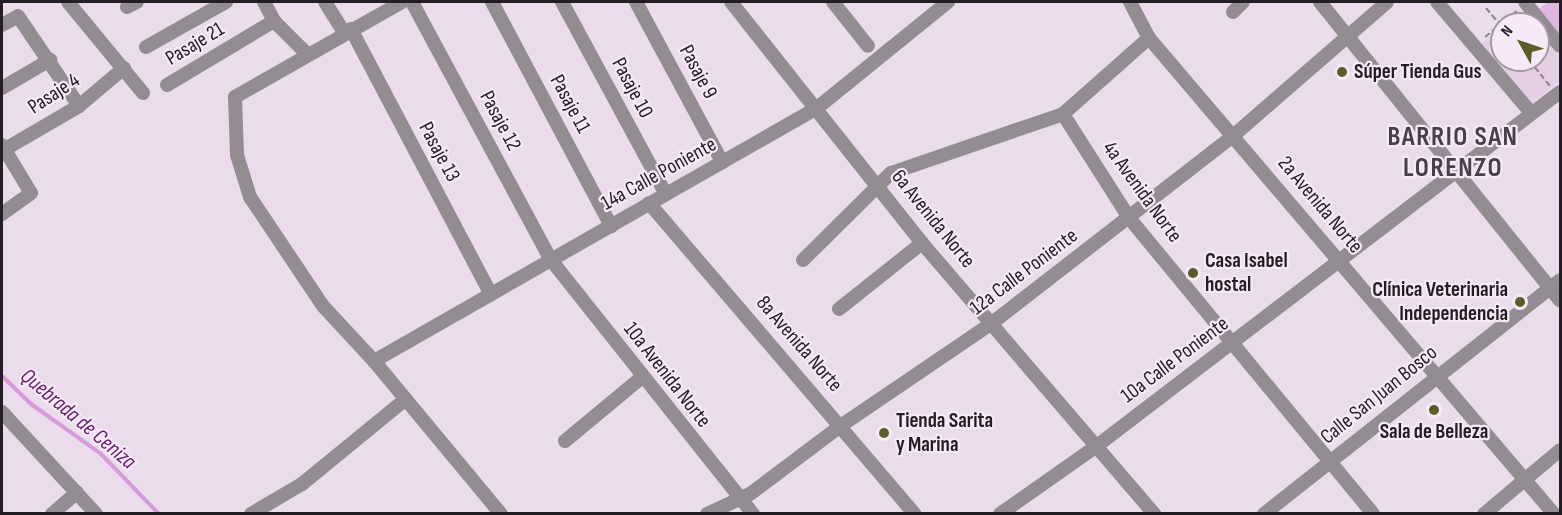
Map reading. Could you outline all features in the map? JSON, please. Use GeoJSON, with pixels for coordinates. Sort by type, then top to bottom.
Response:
{"type":"FeatureCollection","features":[{"type":"Feature","properties":{"kind":"street"},"geometry":{"type":"LineString","coordinates":[[68,2],[124,68],[142,93]]}},
{"type":"Feature","properties":{"kind":"street"},"geometry":{"type":"LineString","coordinates":[[146,47],[226,2]]}},
{"type":"Feature","properties":{"kind":"street"},"geometry":{"type":"LineString","coordinates":[[264,2],[274,21],[306,54]]}},
{"type":"Feature","properties":{"kind":"street"},"geometry":{"type":"LineString","coordinates":[[325,2],[347,31]]}},
{"type":"Feature","properties":{"kind":"street","name":"Pasaje 12"},"geometry":{"type":"LineString","coordinates":[[412,2],[551,260]]}},
{"type":"Feature","properties":{"kind":"street","name":"Pasaje 11"},"geometry":{"type":"LineString","coordinates":[[492,2],[611,225]]}},
{"type":"Feature","properties":{"kind":"street","name":"Pasaje 10"},"geometry":{"type":"LineString","coordinates":[[562,2],[666,194]]}},
{"type":"Feature","properties":{"kind":"street","name":"Pasaje 9"},"geometry":{"type":"LineString","coordinates":[[636,2],[722,162]]}},
{"type":"Feature","properties":{"kind":"street","name":"6a Avenida Norte"},"geometry":{"type":"LineString","coordinates":[[731,2],[878,183],[922,243],[1098,445],[1154,513]]}},
{"type":"Feature","properties":{"kind":"street"},"geometry":{"type":"LineString","coordinates":[[833,2],[868,45]]}},
{"type":"Feature","properties":{"kind":"street","name":"14a Calle Poniente"},"geometry":{"type":"LineString","coordinates":[[374,361],[817,108],[948,2]]}},
{"type":"Feature","properties":{"kind":"street","name":"2a Avenida Norte"},"geometry":{"type":"LineString","coordinates":[[1130,2],[1149,38],[1338,258],[1435,377],[1554,513]]}},
{"type":"Feature","properties":{"kind":"street"},"geometry":{"type":"LineString","coordinates":[[1320,2],[1555,284],[1560,302]]}},
{"type":"Feature","properties":{"kind":"street","name":"12a Calle Poniente"},"geometry":{"type":"LineString","coordinates":[[707,513],[741,498],[842,425],[992,323],[1130,219],[1233,136],[1387,2]]}},
{"type":"Feature","properties":{"kind":"street"},"geometry":{"type":"LineString","coordinates":[[1437,2],[1531,113]]}},
{"type":"Feature","properties":{"kind":"street"},"geometry":{"type":"LineString","coordinates":[[393,4],[235,97],[237,155],[250,197],[323,306],[374,361],[501,513]]}},
{"type":"Feature","properties":{"kind":"street"},"geometry":{"type":"LineString","coordinates":[[1522,5],[1560,46]]}},
{"type":"Feature","properties":{"kind":"street"},"geometry":{"type":"LineString","coordinates":[[2,25],[18,16],[50,60],[79,106]]}},
{"type":"Feature","properties":{"kind":"street","name":"Pasaje 21"},"geometry":{"type":"LineString","coordinates":[[167,85],[274,21]]}},
{"type":"Feature","properties":{"kind":"street","name":"Pasaje 13"},"geometry":{"type":"LineString","coordinates":[[347,31],[490,294]]}},
{"type":"Feature","properties":{"kind":"street"},"geometry":{"type":"LineString","coordinates":[[803,260],[878,183],[901,168],[1063,114],[1149,38]]}},
{"type":"Feature","properties":{"kind":"street"},"geometry":{"type":"LineString","coordinates":[[2,88],[50,60]]}},
{"type":"Feature","properties":{"kind":"street","name":"Pasaje 4"},"geometry":{"type":"LineString","coordinates":[[2,148],[79,106],[124,68]]}},
{"type":"Feature","properties":{"kind":"street","name":"10a Calle Poniente"},"geometry":{"type":"LineString","coordinates":[[1000,513],[1098,445],[1233,343],[1338,258],[1558,94]]}},
{"type":"Feature","properties":{"kind":"street","name":"4a Avenida Norte"},"geometry":{"type":"LineString","coordinates":[[1063,114],[1130,219],[1374,513]]}},
{"type":"Feature","properties":{"kind":"street"},"geometry":{"type":"LineString","coordinates":[[2,148],[31,193],[2,214]]}},
{"type":"Feature","properties":{"kind":"street","name":"8a Avenida Norte"},"geometry":{"type":"LineString","coordinates":[[649,203],[842,425],[915,513]]}},
{"type":"Feature","properties":{"kind":"street"},"geometry":{"type":"LineString","coordinates":[[839,309],[922,243]]}},
{"type":"Feature","properties":{"kind":"street","name":"10a Avenida Norte"},"geometry":{"type":"LineString","coordinates":[[551,260],[642,377],[753,513]]}},
{"type":"Feature","properties":{"kind":"street","name":"Calle San Juan Bosco"},"geometry":{"type":"LineString","coordinates":[[1264,513],[1555,284]]}},
{"type":"Feature","properties":{"kind":"street"},"geometry":{"type":"LineString","coordinates":[[565,441],[642,377]]}},
{"type":"Feature","properties":{"kind":"street"},"geometry":{"type":"LineString","coordinates":[[251,513],[302,484],[406,399]]}},
{"type":"Feature","properties":{"kind":"street"},"geometry":{"type":"LineString","coordinates":[[2,412],[96,513]]}},
{"type":"Feature","properties":{"kind":"street"},"geometry":{"type":"LineString","coordinates":[[1484,513],[1560,450]]}},
{"type":"Feature","properties":{"kind":"street"},"geometry":{"type":"LineString","coordinates":[[52,513],[77,492]]}},
{"type":"Feature","properties":{"kind":"path"},"geometry":{"type":"LineString","coordinates":[[1486,8],[1490,13]]}},
{"type":"Feature","properties":{"kind":"path"},"geometry":{"type":"LineString","coordinates":[[1480,41],[1490,34]]}},
{"type":"Feature","properties":{"kind":"path"},"geometry":{"type":"LineString","coordinates":[[1539,72],[1558,94]]}},
{"type":"Feature","properties":{"kind":"shaded area"},"geometry":{"type":"Polygon","coordinates":[[[1548,2],[1560,2],[1560,36],[1550,23],[1550,12],[1541,12],[1539,9],[1548,2]]]}},
{"type":"Feature","properties":{"kind":"shaded area"},"geometry":{"type":"Polygon","coordinates":[[[1490,37],[1490,53],[1482,43],[1490,37]]]}},
{"type":"Feature","properties":{"kind":"shaded area"},"geometry":{"type":"Polygon","coordinates":[[[1550,46],[1560,58],[1560,80],[1532,104],[1506,72],[1550,72],[1550,46]]]}},
{"type":"Feature","properties":{"kind":"waterway","name":"Quebrada de Ceniza"},"geometry":{"type":"LineString","coordinates":[[2,376],[31,404],[101,454],[159,514]]}},
{"type":"Feature","properties":{"kind":"place","name":"Súper Tienda Gus"},"geometry":{"type":"Point","coordinates":[1342,72]}},
{"type":"Feature","properties":{"kind":"place","name":"Casa Isabel hostal"},"geometry":{"type":"Point","coordinates":[1193,273]}},
{"type":"Feature","properties":{"kind":"place","name":"Clínica Veterinaria Independencia"},"geometry":{"type":"Point","coordinates":[1520,302]}},
{"type":"Feature","properties":{"kind":"place","name":"Sala de Belleza"},"geometry":{"type":"Point","coordinates":[1434,410]}},
{"type":"Feature","properties":{"kind":"place","name":"Tienda Sarita y Marina"},"geometry":{"type":"Point","coordinates":[884,433]}},
{"type":"Feature","properties":{"kind":"district","name":"BARRIO SAN LORENZO"},"geometry":{"type":"Point","coordinates":[1453,152]}}]}
